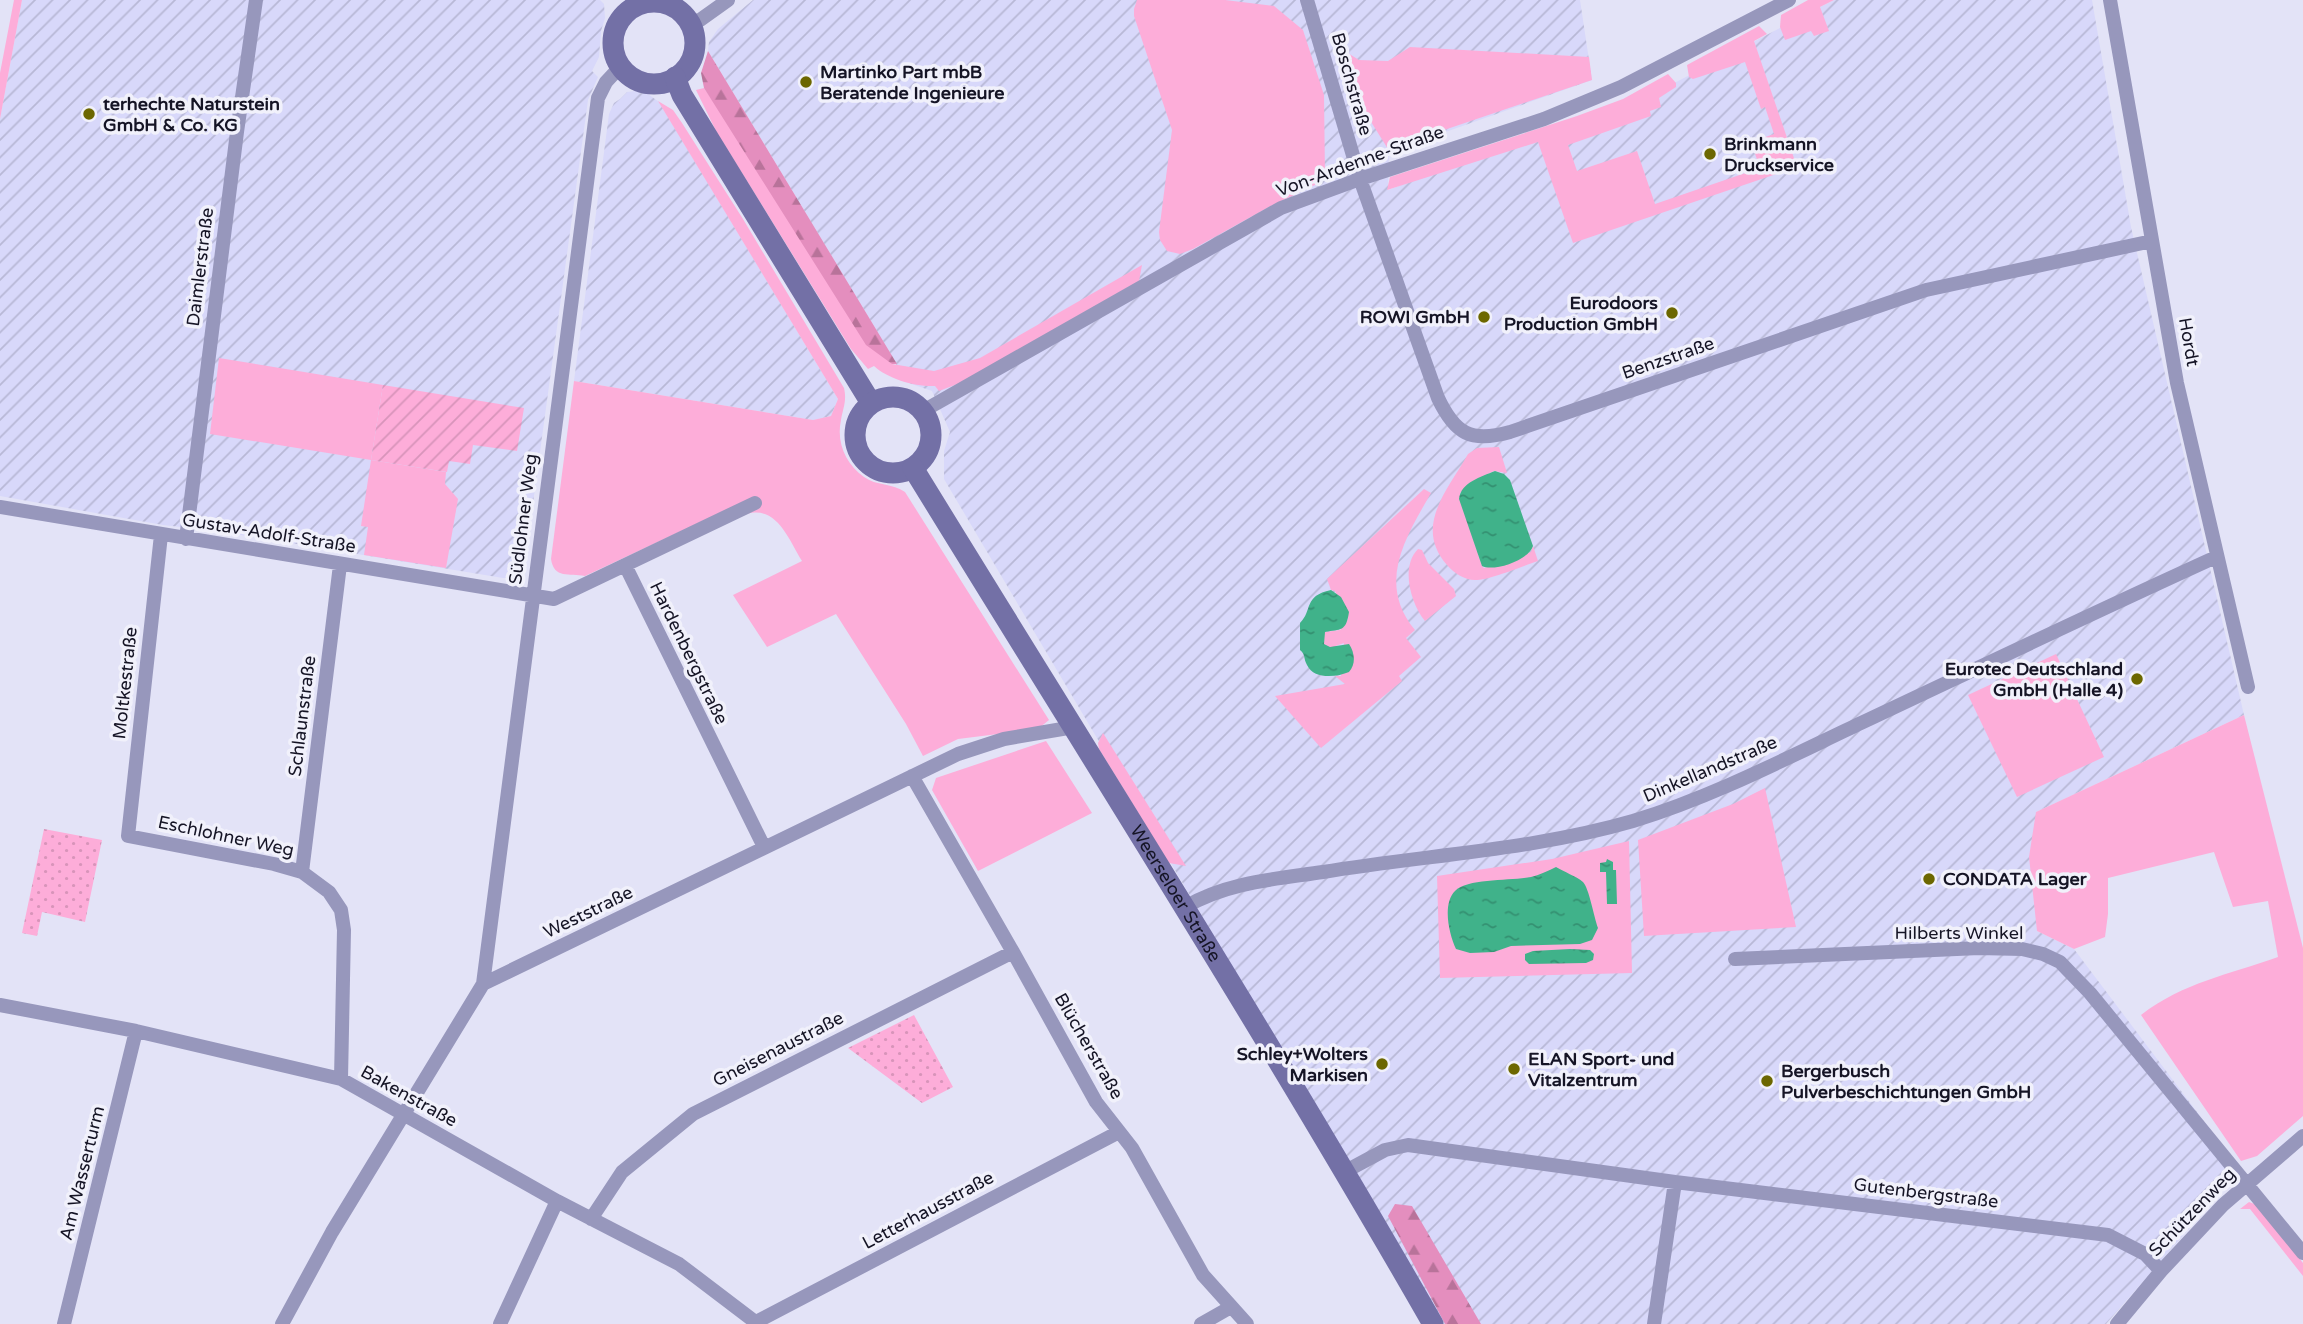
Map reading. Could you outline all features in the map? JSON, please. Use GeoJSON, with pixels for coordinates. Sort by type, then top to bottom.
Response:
{"type":"FeatureCollection","features":[{"type":"Feature","properties":{"kind":"street","name":"Daimlerstraße"},"geometry":{"type":"LineString","coordinates":[[186,539],[256,0]]}},
{"type":"Feature","properties":{"kind":"street"},"geometry":{"type":"LineString","coordinates":[[689,22],[700,20],[728,0]]}},
{"type":"Feature","properties":{"kind":"street","name":"Boschstraße"},"geometry":{"type":"LineString","coordinates":[[1307,0],[1360,179]]}},
{"type":"Feature","properties":{"kind":"street","name":"Von-Ardenne-Straße"},"geometry":{"type":"LineString","coordinates":[[923,411],[1281,208],[1360,179],[1544,119],[1609,93],[1788,0]]}},
{"type":"Feature","properties":{"kind":"street","name":"Hordt"},"geometry":{"type":"LineString","coordinates":[[2110,0],[2177,383],[2248,687]]}},
{"type":"Feature","properties":{"kind":"street"},"geometry":{"type":"LineString","coordinates":[[657,2],[670,5],[681,12],[689,22],[694,37],[693,52],[687,67],[676,78],[661,83],[646,83],[631,77],[620,67],[612,41],[629,4],[657,2]]}},
{"type":"Feature","properties":{"kind":"street","name":"Südlohner Weg"},"geometry":{"type":"LineString","coordinates":[[483,984],[598,98],[606,82],[620,67]]}},
{"type":"Feature","properties":{"kind":"street"},"geometry":{"type":"LineString","coordinates":[[676,78],[681,95],[871,403]]}},
{"type":"Feature","properties":{"kind":"street","name":"Benzstraße"},"geometry":{"type":"LineString","coordinates":[[1360,179],[1438,398],[1446,415],[1459,430],[1475,436],[1493,437],[1510,432],[1926,290],[2152,241]]}},
{"type":"Feature","properties":{"kind":"street"},"geometry":{"type":"LineString","coordinates":[[893,397],[915,403],[923,411],[930,422],[930,448],[923,460],[913,468],[890,474],[868,465],[860,456],[854,433],[863,411],[871,403],[893,397]]}},
{"type":"Feature","properties":{"kind":"street","name":"Weerseloer Straße"},"geometry":{"type":"LineString","coordinates":[[913,468],[1346,1171],[1433,1324]]}},
{"type":"Feature","properties":{"kind":"street"},"geometry":{"type":"LineString","coordinates":[[532,596],[554,599],[755,503]]}},
{"type":"Feature","properties":{"kind":"street","name":"Gustav-Adolf-Straße"},"geometry":{"type":"LineString","coordinates":[[0,507],[532,596]]}},
{"type":"Feature","properties":{"kind":"street","name":"Moltkestraße"},"geometry":{"type":"LineString","coordinates":[[128,836],[161,535]]}},
{"type":"Feature","properties":{"kind":"street","name":"Dinkellandstraße"},"geometry":{"type":"LineString","coordinates":[[1185,906],[1205,895],[1229,887],[1565,837],[1659,813],[1798,752],[2216,557]]}},
{"type":"Feature","properties":{"kind":"street","name":"Schlaunstraße"},"geometry":{"type":"LineString","coordinates":[[302,872],[341,565]]}},
{"type":"Feature","properties":{"kind":"street","name":"Hardenbergstraße"},"geometry":{"type":"LineString","coordinates":[[625,565],[764,847]]}},
{"type":"Feature","properties":{"kind":"street","name":"Weststraße"},"geometry":{"type":"LineString","coordinates":[[483,984],[958,754],[1004,739],[1074,727]]}},
{"type":"Feature","properties":{"kind":"street","name":"Blücherstraße"},"geometry":{"type":"LineString","coordinates":[[912,776],[1096,1102],[1132,1147],[1202,1275],[1247,1324]]}},
{"type":"Feature","properties":{"kind":"street","name":"Eschlohner Weg"},"geometry":{"type":"LineString","coordinates":[[128,836],[274,864],[302,872],[329,892],[341,910],[344,930],[341,1079]]}},
{"type":"Feature","properties":{"kind":"street","name":"Hilberts Winkel"},"geometry":{"type":"LineString","coordinates":[[1735,960],[1979,948],[2022,949],[2060,962],[2084,986],[2303,1253]]}},
{"type":"Feature","properties":{"kind":"street","name":"Gneisenaustraße"},"geometry":{"type":"LineString","coordinates":[[591,1219],[622,1172],[693,1114],[1013,952]]}},
{"type":"Feature","properties":{"kind":"street"},"geometry":{"type":"LineString","coordinates":[[282,1324],[331,1233],[483,984]]}},
{"type":"Feature","properties":{"kind":"street","name":"Bakenstraße"},"geometry":{"type":"LineString","coordinates":[[0,1005],[136,1031],[341,1079],[556,1201],[679,1264],[757,1323]]}},
{"type":"Feature","properties":{"kind":"street","name":"Am Wasserturm"},"geometry":{"type":"LineString","coordinates":[[64,1324],[136,1031]]}},
{"type":"Feature","properties":{"kind":"street","name":"Letterhausstraße"},"geometry":{"type":"LineString","coordinates":[[757,1323],[1119,1132]]}},
{"type":"Feature","properties":{"kind":"street","name":"Schützenweg"},"geometry":{"type":"LineString","coordinates":[[2117,1324],[2194,1234],[2246,1183],[2303,1136]]}},
{"type":"Feature","properties":{"kind":"street","name":"Gutenbergstraße"},"geometry":{"type":"LineString","coordinates":[[1346,1171],[1385,1150],[1408,1145],[2108,1235],[2145,1254],[2161,1271]]}},
{"type":"Feature","properties":{"kind":"street"},"geometry":{"type":"LineString","coordinates":[[1654,1324],[1675,1181]]}},
{"type":"Feature","properties":{"kind":"street"},"geometry":{"type":"LineString","coordinates":[[500,1324],[556,1201]]}},
{"type":"Feature","properties":{"kind":"street"},"geometry":{"type":"LineString","coordinates":[[1201,1324],[1231,1307]]}},
{"type":"Feature","properties":{"kind":"shaded area"},"geometry":{"type":"Polygon","coordinates":[[[14,0],[22,0],[0,119],[0,73],[14,0]]]}},
{"type":"Feature","properties":{"kind":"shaded area"},"geometry":{"type":"Polygon","coordinates":[[[22,0],[600,0],[604,4],[605,18],[599,57],[592,71],[598,77],[588,100],[525,562],[518,574],[503,578],[217,531],[163,525],[0,496],[0,119],[22,0]]]}},
{"type":"Feature","properties":{"kind":"shaded area"},"geometry":{"type":"Polygon","coordinates":[[[753,0],[1580,0],[1592,80],[1389,152],[1388,190],[1657,92],[1834,0],[2092,0],[2131,227],[2244,715],[2036,812],[2037,931],[2074,949],[2234,1161],[2223,1186],[2201,1215],[2106,1324],[1443,1324],[944,479],[944,451],[950,432],[932,391],[900,380],[895,361],[708,51],[709,42],[718,29],[753,0]]]}},
{"type":"Feature","properties":{"kind":"shaded area"},"geometry":{"type":"Polygon","coordinates":[[[1137,0],[1225,0],[1274,6],[1303,30],[1324,95],[1325,177],[1317,184],[1193,249],[1180,254],[1167,251],[1160,240],[1159,232],[1172,130],[1134,16],[1137,0]]]}},
{"type":"Feature","properties":{"kind":"shaded area"},"geometry":{"type":"Polygon","coordinates":[[[1808,0],[1834,0],[1820,7],[1829,31],[1814,36],[1811,31],[1785,40],[1780,27],[1781,15],[1808,0]]]}},
{"type":"Feature","properties":{"kind":"shaded area"},"geometry":{"type":"Polygon","coordinates":[[[1759,26],[1767,34],[1754,41],[1797,167],[1573,243],[1538,142],[1387,190],[1390,177],[1623,99],[1668,74],[1676,87],[1659,98],[1661,107],[1650,111],[1651,116],[1568,145],[1577,171],[1637,151],[1655,204],[1760,168],[1751,142],[1774,134],[1765,107],[1761,109],[1745,62],[1693,79],[1689,77],[1687,65],[1759,26]]]}},
{"type":"Feature","properties":{"kind":"shaded area"},"geometry":{"type":"Polygon","coordinates":[[[1410,47],[1589,57],[1592,80],[1388,149],[1348,85],[1343,50],[1359,60],[1388,61],[1410,47]]]}},
{"type":"Feature","properties":{"kind":"shaded area"},"geometry":{"type":"Polygon","coordinates":[[[704,88],[892,364],[934,371],[980,358],[1142,265],[1139,281],[960,383],[939,391],[935,386],[911,384],[894,378],[874,366],[868,369],[851,349],[716,131],[696,90],[704,88]]]}},
{"type":"Feature","properties":{"kind":"shaded area"},"geometry":{"type":"Polygon","coordinates":[[[627,92],[648,94],[659,102],[838,399],[831,416],[813,420],[574,381],[609,114],[614,103],[627,92]]]}},
{"type":"Feature","properties":{"kind":"shaded area"},"geometry":{"type":"Polygon","coordinates":[[[658,101],[673,110],[682,123],[844,388],[840,437],[847,459],[869,480],[905,492],[1049,720],[1038,729],[958,739],[923,756],[906,724],[836,614],[767,647],[733,595],[802,561],[774,519],[757,513],[747,514],[760,508],[754,497],[585,576],[563,574],[555,570],[551,559],[574,381],[813,420],[831,416],[838,399],[658,101]]]}},
{"type":"Feature","properties":{"kind":"shaded area"},"geometry":{"type":"Polygon","coordinates":[[[219,358],[383,385],[371,460],[210,434],[219,358]]]}},
{"type":"Feature","properties":{"kind":"shaded area"},"geometry":{"type":"Polygon","coordinates":[[[383,385],[524,408],[517,451],[473,445],[470,464],[449,461],[447,472],[371,460],[383,385]]]}},
{"type":"Feature","properties":{"kind":"shaded area"},"geometry":{"type":"Polygon","coordinates":[[[1499,447],[1507,473],[1494,471],[1473,481],[1460,493],[1482,566],[1484,568],[1531,552],[1533,546],[1538,561],[1489,578],[1471,580],[1453,571],[1437,551],[1433,522],[1437,508],[1468,454],[1477,448],[1499,447]]]}},
{"type":"Feature","properties":{"kind":"shaded area"},"geometry":{"type":"Polygon","coordinates":[[[371,460],[446,472],[445,484],[458,499],[446,568],[364,555],[368,527],[361,526],[371,460]]]}},
{"type":"Feature","properties":{"kind":"shaded area"},"geometry":{"type":"Polygon","coordinates":[[[1424,489],[1431,493],[1405,543],[1396,578],[1403,612],[1415,630],[1406,638],[1421,657],[1399,676],[1402,681],[1321,748],[1275,696],[1345,684],[1335,676],[1341,676],[1344,643],[1330,648],[1324,644],[1323,634],[1340,630],[1348,619],[1327,579],[1424,489]]]}},
{"type":"Feature","properties":{"kind":"shaded area"},"geometry":{"type":"Polygon","coordinates":[[[1418,549],[1422,550],[1428,563],[1454,589],[1456,596],[1425,621],[1415,605],[1409,575],[1410,565],[1418,549]]]}},
{"type":"Feature","properties":{"kind":"shaded area"},"geometry":{"type":"Polygon","coordinates":[[[2056,654],[2104,757],[2017,797],[1968,695],[2056,654]]]}},
{"type":"Feature","properties":{"kind":"shaded area"},"geometry":{"type":"Polygon","coordinates":[[[2244,715],[2303,948],[2303,1116],[2257,1156],[2241,1161],[2141,1015],[2190,987],[2278,957],[2268,901],[2233,907],[2214,852],[2108,878],[2105,937],[2074,949],[2037,931],[2029,857],[2036,812],[2244,715]]]}},
{"type":"Feature","properties":{"kind":"shaded area"},"geometry":{"type":"Polygon","coordinates":[[[1103,733],[1186,866],[1169,863],[1099,749],[1098,743],[1103,733]]]}},
{"type":"Feature","properties":{"kind":"shaded area"},"geometry":{"type":"Polygon","coordinates":[[[1046,741],[1092,813],[978,871],[932,790],[936,778],[1046,741]]]}},
{"type":"Feature","properties":{"kind":"shaded area"},"geometry":{"type":"Polygon","coordinates":[[[1765,788],[1796,927],[1644,936],[1638,840],[1733,804],[1765,788]]]}},
{"type":"Feature","properties":{"kind":"shaded area"},"geometry":{"type":"Polygon","coordinates":[[[44,829],[102,840],[85,922],[42,912],[37,936],[22,933],[44,829]]]}},
{"type":"Feature","properties":{"kind":"shaded area"},"geometry":{"type":"Polygon","coordinates":[[[1629,841],[1632,973],[1440,978],[1437,876],[1552,859],[1629,841]]]}},
{"type":"Feature","properties":{"kind":"shaded area"},"geometry":{"type":"Polygon","coordinates":[[[914,1015],[953,1087],[922,1103],[848,1048],[914,1015]]]}},
{"type":"Feature","properties":{"kind":"shaded area"},"geometry":{"type":"Polygon","coordinates":[[[2249,1202],[2257,1205],[2303,1263],[2303,1276],[2250,1209],[2240,1209],[2249,1202]]]}},
{"type":"Feature","properties":{"kind":"green space"},"geometry":{"type":"Polygon","coordinates":[[[708,51],[897,364],[892,364],[866,345],[704,88],[701,73],[708,51]]]}},
{"type":"Feature","properties":{"kind":"green space"},"geometry":{"type":"Polygon","coordinates":[[[1395,1204],[1412,1206],[1481,1324],[1445,1324],[1388,1216],[1395,1204]]]}},
{"type":"Feature","properties":{"kind":"water"},"geometry":{"type":"Polygon","coordinates":[[[1495,471],[1510,480],[1533,546],[1518,560],[1502,566],[1487,567],[1482,566],[1459,499],[1468,484],[1495,471]]]}},
{"type":"Feature","properties":{"kind":"water"},"geometry":{"type":"Polygon","coordinates":[[[1331,590],[1341,597],[1349,612],[1342,628],[1325,632],[1324,644],[1330,647],[1349,644],[1354,658],[1349,672],[1326,676],[1315,673],[1307,665],[1300,650],[1300,623],[1312,600],[1331,590]]]}},
{"type":"Feature","properties":{"kind":"water"},"geometry":{"type":"Polygon","coordinates":[[[1607,859],[1613,862],[1613,870],[1616,870],[1617,904],[1607,904],[1606,872],[1600,872],[1600,863],[1606,862],[1607,859]]]}},
{"type":"Feature","properties":{"kind":"water"},"geometry":{"type":"Polygon","coordinates":[[[1556,867],[1585,885],[1598,928],[1592,940],[1580,944],[1511,946],[1494,952],[1470,953],[1456,949],[1449,927],[1448,911],[1455,891],[1480,882],[1531,877],[1556,867]]]}},
{"type":"Feature","properties":{"kind":"water"},"geometry":{"type":"Polygon","coordinates":[[[1590,950],[1594,954],[1593,960],[1586,963],[1529,964],[1525,960],[1525,954],[1533,951],[1590,950]]]}},
{"type":"Feature","properties":{"kind":"place","name":"Martinko Part mbB Beratende Ingenieure"},"geometry":{"type":"Point","coordinates":[806,82]}},
{"type":"Feature","properties":{"kind":"place","name":"terhechte Naturstein GmbH & Co. KG"},"geometry":{"type":"Point","coordinates":[89,114]}},
{"type":"Feature","properties":{"kind":"place","name":"Brinkmann Druckservice"},"geometry":{"type":"Point","coordinates":[1710,154]}},
{"type":"Feature","properties":{"kind":"place","name":"Eurodoors Production GmbH"},"geometry":{"type":"Point","coordinates":[1672,313]}},
{"type":"Feature","properties":{"kind":"place","name":"ROWI GmbH"},"geometry":{"type":"Point","coordinates":[1484,317]}},
{"type":"Feature","properties":{"kind":"place","name":"Eurotec Deutschland GmbH (Halle 4)"},"geometry":{"type":"Point","coordinates":[2137,679]}},
{"type":"Feature","properties":{"kind":"place","name":"CONDATA Lager"},"geometry":{"type":"Point","coordinates":[1929,879]}},
{"type":"Feature","properties":{"kind":"place","name":"Schley+Wolters Markisen"},"geometry":{"type":"Point","coordinates":[1382,1064]}},
{"type":"Feature","properties":{"kind":"place","name":"ELAN Sport- und Vitalzentrum"},"geometry":{"type":"Point","coordinates":[1514,1069]}},
{"type":"Feature","properties":{"kind":"place","name":"Bergerbusch Pulverbeschichtungen GmbH"},"geometry":{"type":"Point","coordinates":[1767,1081]}}]}
